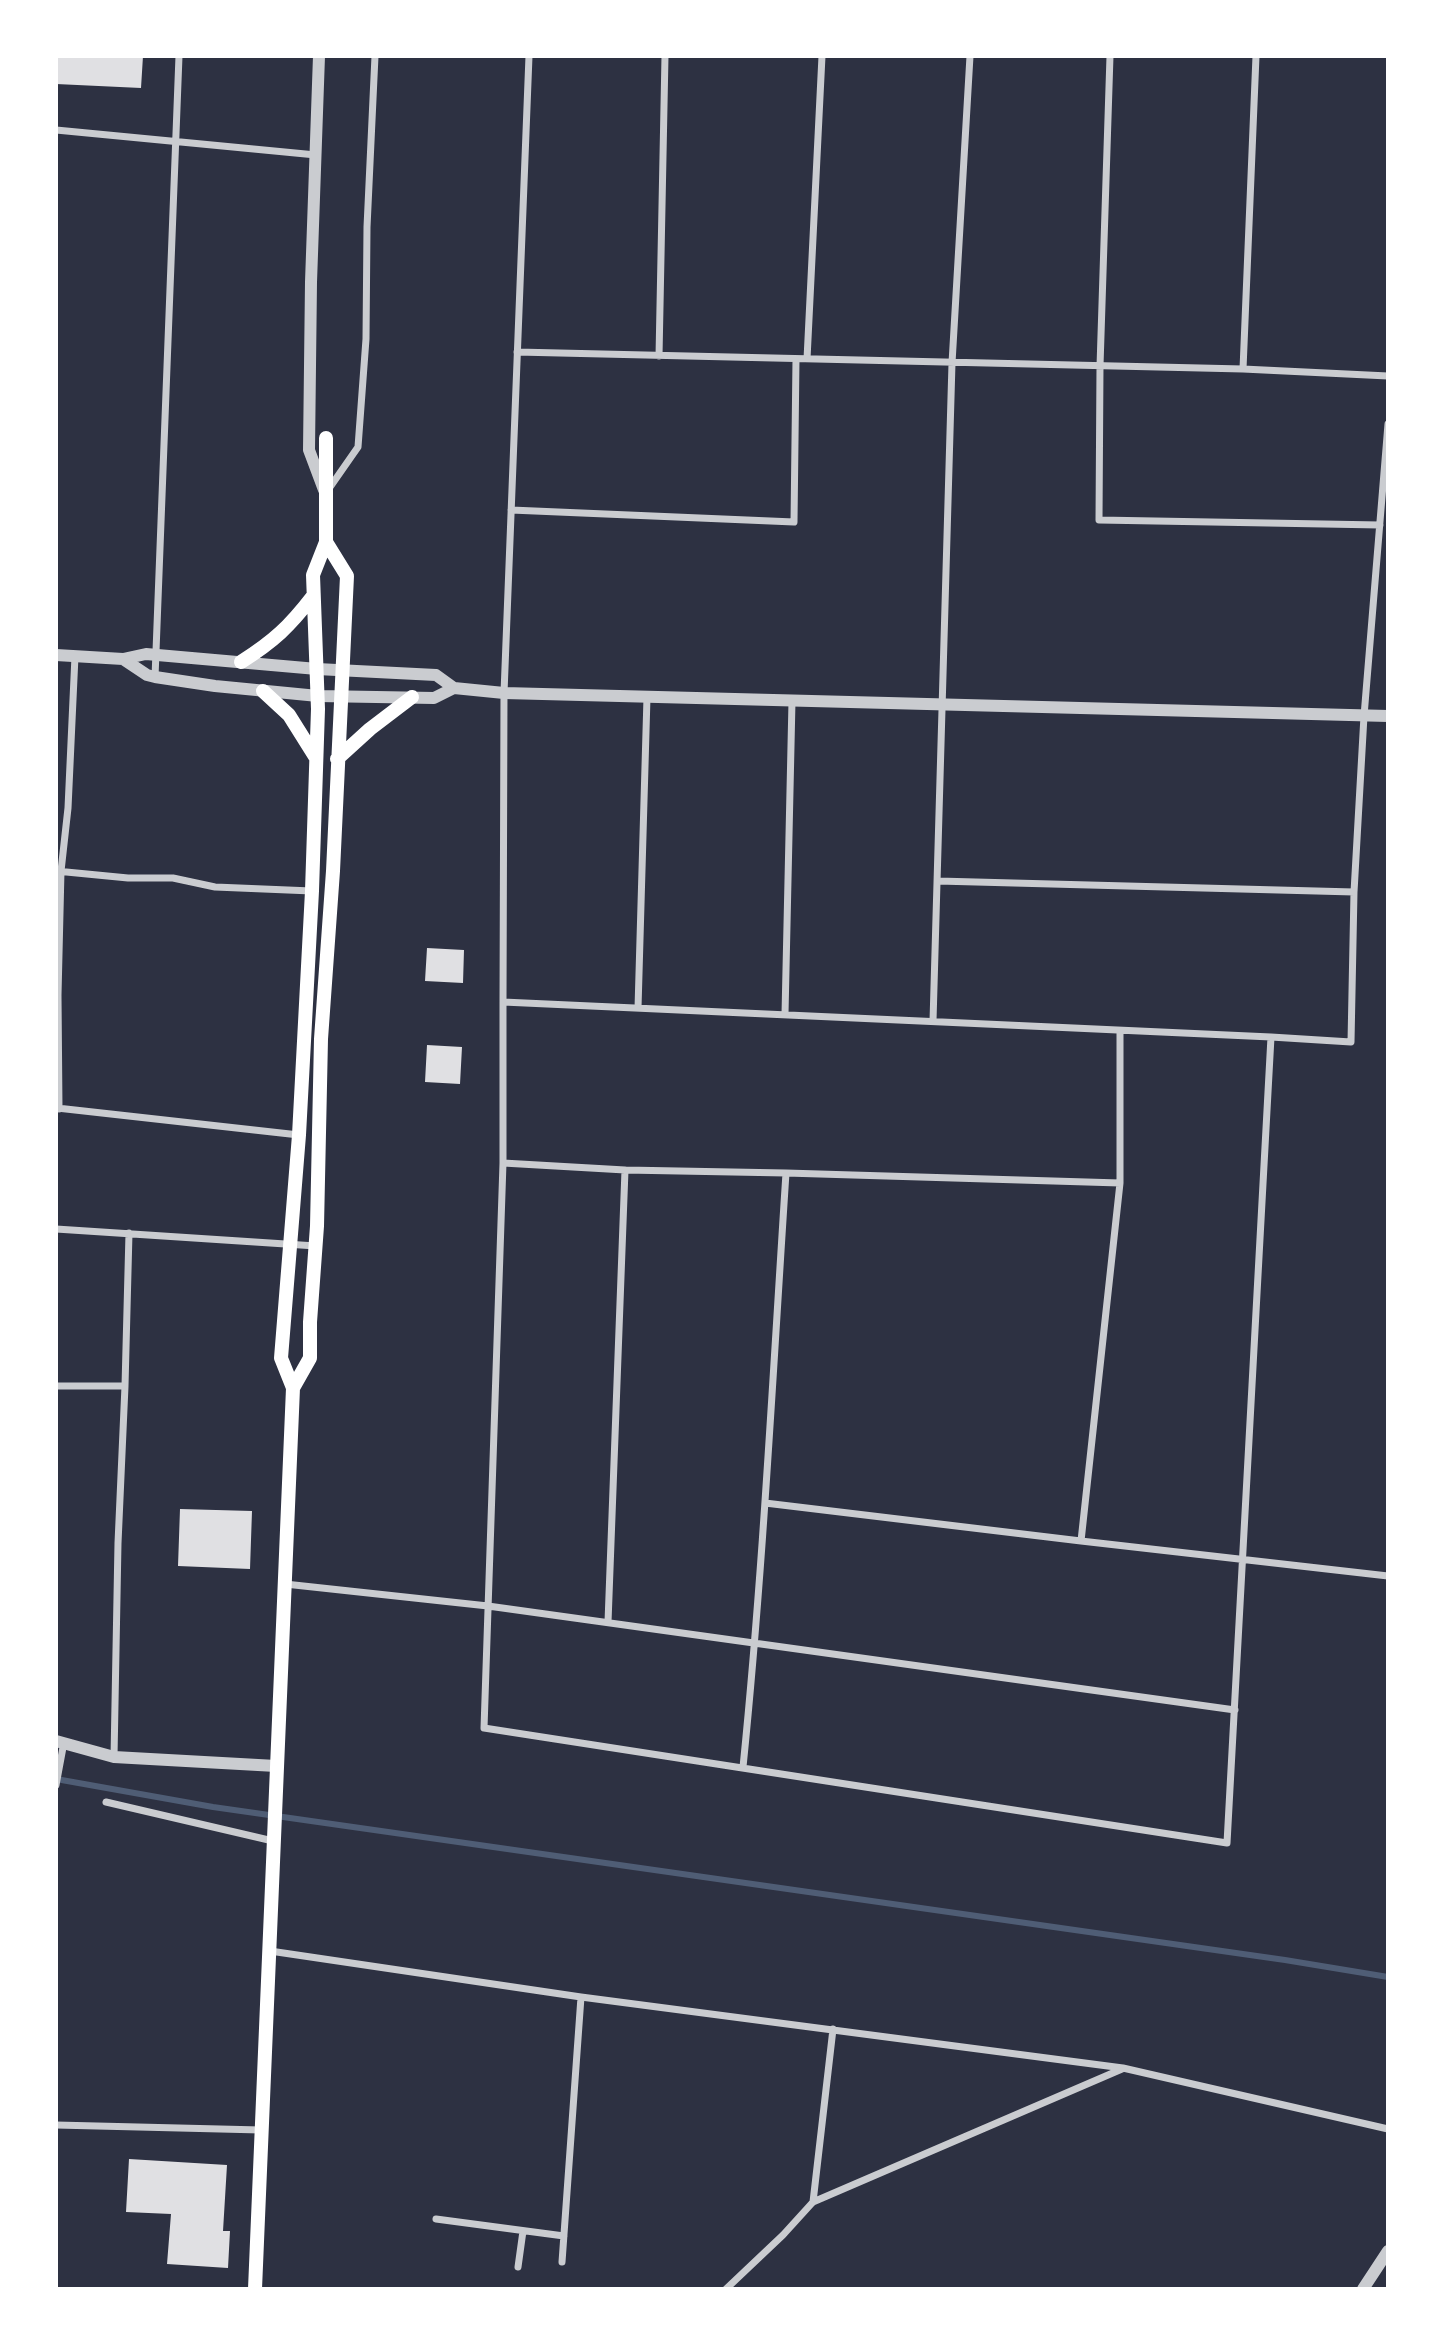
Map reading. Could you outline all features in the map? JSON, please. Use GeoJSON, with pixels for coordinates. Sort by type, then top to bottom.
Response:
{"type":"FeatureCollection","features":[{"type":"Feature","properties":{"kind":"main road"},"geometry":{"type":"LineString","coordinates":[[255,2289],[293,1388],[281,1358],[299,1135],[312,891],[318,696],[313,575],[326,542],[326,438]]}},
{"type":"Feature","properties":{"kind":"main road"},"geometry":{"type":"LineString","coordinates":[[293,1388],[310,1358],[316,1246],[321,1039],[347,576],[326,542]]}},
{"type":"Feature","properties":{"kind":"main road"},"geometry":{"type":"LineString","coordinates":[[241,662],[271,643],[313,596]]}},
{"type":"Feature","properties":{"kind":"main road"},"geometry":{"type":"LineString","coordinates":[[262,691],[289,715],[317,759]]}},
{"type":"Feature","properties":{"kind":"main road"},"geometry":{"type":"LineString","coordinates":[[337,759],[412,697]]}},
{"type":"Feature","properties":{"kind":"street"},"geometry":{"type":"LineString","coordinates":[[155,677],[179,56]]}},
{"type":"Feature","properties":{"kind":"street"},"geometry":{"type":"LineString","coordinates":[[319,56],[311,282],[309,450],[326,494]]}},
{"type":"Feature","properties":{"kind":"street"},"geometry":{"type":"LineString","coordinates":[[326,494],[358,447],[366,339],[367,227],[375,56]]}},
{"type":"Feature","properties":{"kind":"street"},"geometry":{"type":"LineString","coordinates":[[529,56],[504,692],[503,1163],[484,1728],[1227,1843],[1271,1037]]}},
{"type":"Feature","properties":{"kind":"street"},"geometry":{"type":"LineString","coordinates":[[659,356],[665,56]]}},
{"type":"Feature","properties":{"kind":"street"},"geometry":{"type":"LineString","coordinates":[[807,359],[822,56]]}},
{"type":"Feature","properties":{"kind":"street"},"geometry":{"type":"LineString","coordinates":[[933,1021],[952,363],[970,56]]}},
{"type":"Feature","properties":{"kind":"street"},"geometry":{"type":"LineString","coordinates":[[1110,56],[1100,366],[1099,520],[1380,525]]}},
{"type":"Feature","properties":{"kind":"street"},"geometry":{"type":"LineString","coordinates":[[1242,369],[1256,56]]}},
{"type":"Feature","properties":{"kind":"street"},"geometry":{"type":"LineString","coordinates":[[56,131],[317,155]]}},
{"type":"Feature","properties":{"kind":"street"},"geometry":{"type":"LineString","coordinates":[[517,352],[1242,369],[1388,376]]}},
{"type":"Feature","properties":{"kind":"street"},"geometry":{"type":"LineString","coordinates":[[511,510],[794,522],[796,359]]}},
{"type":"Feature","properties":{"kind":"street"},"geometry":{"type":"LineString","coordinates":[[503,1002],[1351,1042],[1354,892],[1364,716],[1388,424]]}},
{"type":"Feature","properties":{"kind":"street"},"geometry":{"type":"LineString","coordinates":[[56,655],[123,659],[155,654],[317,669],[436,675],[454,688]]}},
{"type":"Feature","properties":{"kind":"street"},"geometry":{"type":"LineString","coordinates":[[75,656],[68,808],[59,871],[58,1109],[299,1135]]}},
{"type":"Feature","properties":{"kind":"street"},"geometry":{"type":"LineString","coordinates":[[123,659],[147,675],[155,677],[215,686],[340,697],[434,698],[454,688],[647,697],[1388,716]]}},
{"type":"Feature","properties":{"kind":"street"},"geometry":{"type":"LineString","coordinates":[[638,1008],[647,697]]}},
{"type":"Feature","properties":{"kind":"street"},"geometry":{"type":"LineString","coordinates":[[785,1014],[792,701]]}},
{"type":"Feature","properties":{"kind":"street"},"geometry":{"type":"LineString","coordinates":[[59,871],[128,878],[173,878],[215,887],[312,891]]}},
{"type":"Feature","properties":{"kind":"street"},"geometry":{"type":"LineString","coordinates":[[938,881],[1354,892]]}},
{"type":"Feature","properties":{"kind":"street"},"geometry":{"type":"LineString","coordinates":[[1081,1541],[1120,1183],[1120,1031]]}},
{"type":"Feature","properties":{"kind":"street"},"geometry":{"type":"LineString","coordinates":[[503,1163],[625,1170],[1120,1183]]}},
{"type":"Feature","properties":{"kind":"street"},"geometry":{"type":"LineString","coordinates":[[608,1622],[625,1170]]}},
{"type":"Feature","properties":{"kind":"street"},"geometry":{"type":"LineString","coordinates":[[743,1768],[756,1643],[786,1173]]}},
{"type":"Feature","properties":{"kind":"street"},"geometry":{"type":"LineString","coordinates":[[56,1229],[316,1246]]}},
{"type":"Feature","properties":{"kind":"street"},"geometry":{"type":"LineString","coordinates":[[114,1758],[118,1543],[129,1233]]}},
{"type":"Feature","properties":{"kind":"street"},"geometry":{"type":"LineString","coordinates":[[56,1386],[125,1386]]}},
{"type":"Feature","properties":{"kind":"street"},"geometry":{"type":"LineString","coordinates":[[765,1503],[1388,1576]]}},
{"type":"Feature","properties":{"kind":"street"},"geometry":{"type":"LineString","coordinates":[[284,1584],[488,1605],[1235,1710]]}},
{"type":"Feature","properties":{"kind":"street"},"geometry":{"type":"LineString","coordinates":[[56,1785],[60,1746],[114,1758],[276,1766]]}},
{"type":"Feature","properties":{"kind":"street"},"geometry":{"type":"LineString","coordinates":[[106,1802],[274,1838]]}},
{"type":"Feature","properties":{"kind":"street"},"geometry":{"type":"LineString","coordinates":[[269,1951],[580,1997],[1123,2068],[1388,2129]]}},
{"type":"Feature","properties":{"kind":"street"},"geometry":{"type":"LineString","coordinates":[[562,2262],[580,1997]]}},
{"type":"Feature","properties":{"kind":"street"},"geometry":{"type":"LineString","coordinates":[[813,2202],[833,2029]]}},
{"type":"Feature","properties":{"kind":"street"},"geometry":{"type":"LineString","coordinates":[[726,2289],[783,2235],[813,2202],[1123,2068]]}},
{"type":"Feature","properties":{"kind":"street"},"geometry":{"type":"LineString","coordinates":[[56,2126],[261,2130]]}},
{"type":"Feature","properties":{"kind":"street"},"geometry":{"type":"LineString","coordinates":[[436,2219],[564,2236]]}},
{"type":"Feature","properties":{"kind":"street"},"geometry":{"type":"LineString","coordinates":[[518,2267],[523,2231]]}},
{"type":"Feature","properties":{"kind":"street"},"geometry":{"type":"LineString","coordinates":[[1363,2289],[1388,2251]]}},
{"type":"Feature","properties":{"kind":"building"},"geometry":{"type":"Polygon","coordinates":[[[56,56],[143,56],[141,88],[56,84],[56,56]]]}},
{"type":"Feature","properties":{"kind":"building"},"geometry":{"type":"Polygon","coordinates":[[[427,948],[464,950],[463,983],[425,981],[427,948]]]}},
{"type":"Feature","properties":{"kind":"building"},"geometry":{"type":"Polygon","coordinates":[[[427,1045],[462,1047],[460,1084],[425,1082],[427,1045]]]}},
{"type":"Feature","properties":{"kind":"building"},"geometry":{"type":"Polygon","coordinates":[[[180,1509],[252,1511],[250,1569],[178,1566],[180,1509]]]}},
{"type":"Feature","properties":{"kind":"building"},"geometry":{"type":"Polygon","coordinates":[[[129,2159],[227,2165],[223,2231],[230,2231],[228,2268],[167,2264],[171,2214],[126,2212],[129,2159]]]}},
{"type":"Feature","properties":{"kind":"waterway"},"geometry":{"type":"LineString","coordinates":[[56,1779],[213,1807],[1388,1977]]}}]}
